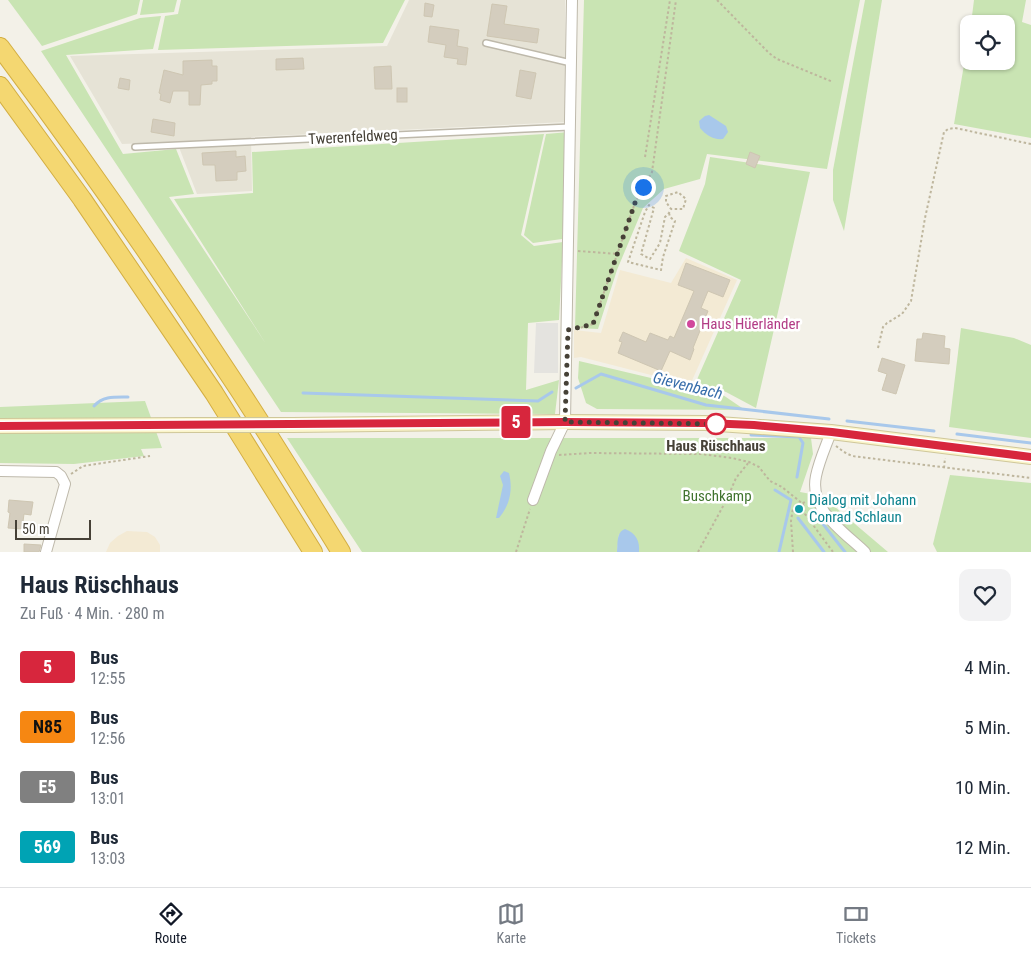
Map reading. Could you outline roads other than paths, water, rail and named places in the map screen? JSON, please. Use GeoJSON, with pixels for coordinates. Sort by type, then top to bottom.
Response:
{"type":"FeatureCollection","features":[{"type":"Feature","properties":{"kind":"highway"},"geometry":{"type":"LineString","coordinates":[[0,47],[101,186],[179,300],[233,380],[341,552]]}},
{"type":"Feature","properties":{"kind":"highway"},"geometry":{"type":"LineString","coordinates":[[0,86],[82,199],[198,369],[313,552]]}},
{"type":"Feature","properties":{"kind":"main road"},"geometry":{"type":"LineString","coordinates":[[0,426],[565,422],[705,423],[832,432],[1031,457]]}},
{"type":"Feature","properties":{"kind":"street"},"geometry":{"type":"LineString","coordinates":[[533,500],[551,451],[565,422],[572,0]]}},
{"type":"Feature","properties":{"kind":"street"},"geometry":{"type":"LineString","coordinates":[[832,432],[817,470],[814,488],[815,497],[826,515],[865,552]]}},
{"type":"Feature","properties":{"kind":"street"},"geometry":{"type":"LineString","coordinates":[[0,471],[56,472],[62,476],[65,484],[46,552]]}},
{"type":"Feature","properties":{"kind":"lane"},"geometry":{"type":"LineString","coordinates":[[486,43],[570,63]]}},
{"type":"Feature","properties":{"kind":"lane","name":"Twerenfeldweg"},"geometry":{"type":"LineString","coordinates":[[135,147],[570,127]]}},
{"type":"Feature","properties":{"kind":"water"},"geometry":{"type":"Polygon","coordinates":[[[709,115],[726,126],[728,132],[723,139],[716,139],[700,128],[699,121],[709,115]]]}},
{"type":"Feature","properties":{"kind":"water"},"geometry":{"type":"Polygon","coordinates":[[[504,471],[509,473],[510,497],[503,513],[499,518],[496,518],[503,485],[500,476],[504,471]]]}},
{"type":"Feature","properties":{"kind":"water"},"geometry":{"type":"Polygon","coordinates":[[[625,529],[636,538],[639,544],[639,552],[617,552],[619,535],[625,529]]]}},
{"type":"Feature","properties":{"kind":"waterway","name":"Gievenbach"},"geometry":{"type":"LineString","coordinates":[[576,388],[601,374],[706,405],[829,419]]}},
{"type":"Feature","properties":{"kind":"waterway","name":"Gievenbach"},"geometry":{"type":"LineString","coordinates":[[303,393],[538,401],[552,392]]}},
{"type":"Feature","properties":{"kind":"waterway","name":"Gievenbach"},"geometry":{"type":"LineString","coordinates":[[94,406],[101,400],[113,397],[128,397]]}},
{"type":"Feature","properties":{"kind":"waterway","name":"Gievenbach"},"geometry":{"type":"LineString","coordinates":[[847,421],[934,431]]}},
{"type":"Feature","properties":{"kind":"waterway","name":"Gievenbach"},"geometry":{"type":"LineString","coordinates":[[957,434],[1031,443]]}},
{"type":"Feature","properties":{"kind":"waterway"},"geometry":{"type":"LineString","coordinates":[[751,435],[799,437],[803,443],[797,477]]}},
{"type":"Feature","properties":{"kind":"waterway"},"geometry":{"type":"LineString","coordinates":[[775,490],[791,500],[779,552]]}},
{"type":"Feature","properties":{"kind":"waterway"},"geometry":{"type":"LineString","coordinates":[[812,510],[845,552]]}},
{"type":"Feature","properties":{"kind":"waterway"},"geometry":{"type":"LineString","coordinates":[[798,518],[824,552]]}},
{"type":"Feature","properties":{"kind":"place","name":"Haus Hüerländer"},"geometry":{"type":"Point","coordinates":[691,324]}},
{"type":"Feature","properties":{"kind":"place","name":"Haus Rüschhaus"},"geometry":{"type":"Point","coordinates":[716,424]}},
{"type":"Feature","properties":{"kind":"place","name":"Dialog mit Johann Conrad Schlaun"},"geometry":{"type":"Point","coordinates":[799,509]}},
{"type":"Feature","properties":{"kind":"park label","name":"Buschkamp"},"geometry":{"type":"Point","coordinates":[717,496]}}]}
